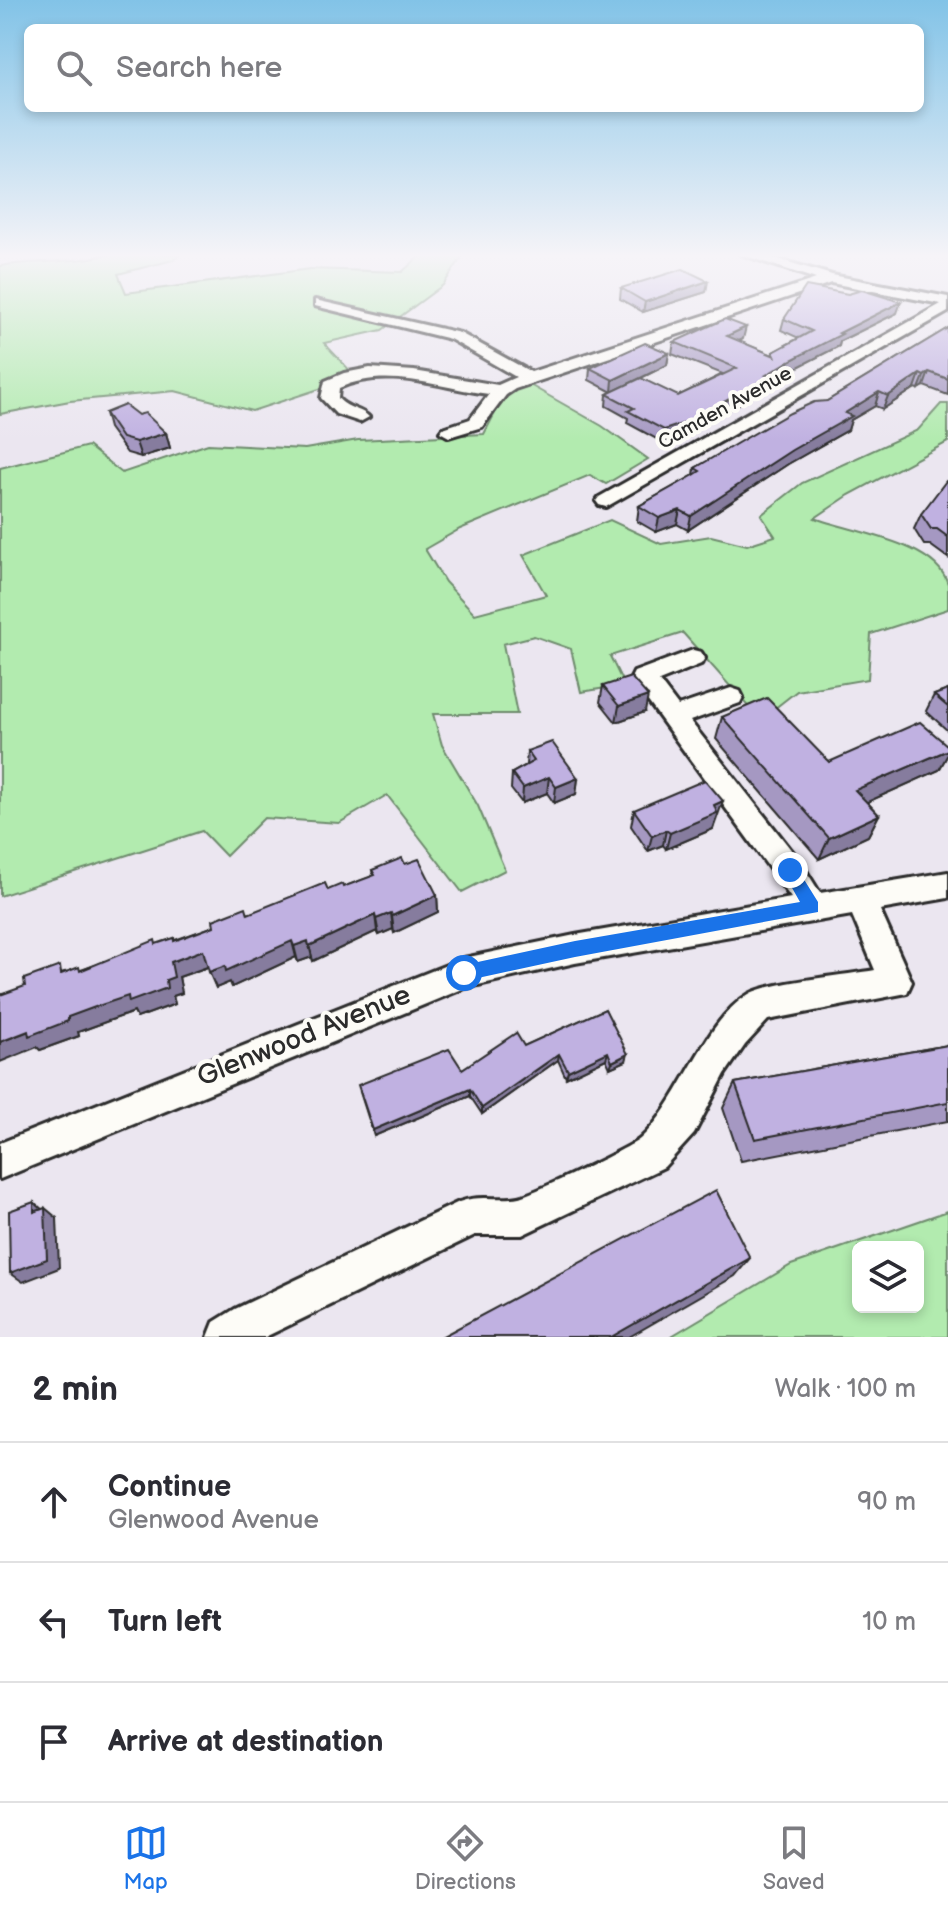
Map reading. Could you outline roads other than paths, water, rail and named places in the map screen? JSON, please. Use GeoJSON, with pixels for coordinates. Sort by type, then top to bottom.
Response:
{"type":"FeatureCollection","features":[{"type":"Feature","properties":{"kind":"street"},"geometry":{"type":"LineString","coordinates":[[368,316],[455,336],[529,378]]}},
{"type":"Feature","properties":{"kind":"street"},"geometry":{"type":"LineString","coordinates":[[360,417],[339,410],[331,402],[328,392],[331,385],[353,374],[385,372],[471,389],[501,390],[716,316]]}},
{"type":"Feature","properties":{"kind":"street","name":"Camden Avenue"},"geometry":{"type":"LineString","coordinates":[[606,501],[926,316]]}},
{"type":"Feature","properties":{"kind":"street"},"geometry":{"type":"LineString","coordinates":[[449,432],[480,422],[501,390]]}},
{"type":"Feature","properties":{"kind":"street"},"geometry":{"type":"LineString","coordinates":[[693,658],[643,678],[790,870],[812,907]]}},
{"type":"Feature","properties":{"kind":"street"},"geometry":{"type":"LineString","coordinates":[[672,718],[731,697]]}},
{"type":"Feature","properties":{"kind":"street","name":"Glenwood Avenue"},"geometry":{"type":"LineString","coordinates":[[0,1161],[464,973],[575,949],[948,885]]}},
{"type":"Feature","properties":{"kind":"street"},"geometry":{"type":"LineString","coordinates":[[229,1337],[249,1323],[473,1216],[522,1216],[651,1154],[681,1121],[713,1062],[733,1033],[759,1006],[896,982],[860,899]]}}]}
